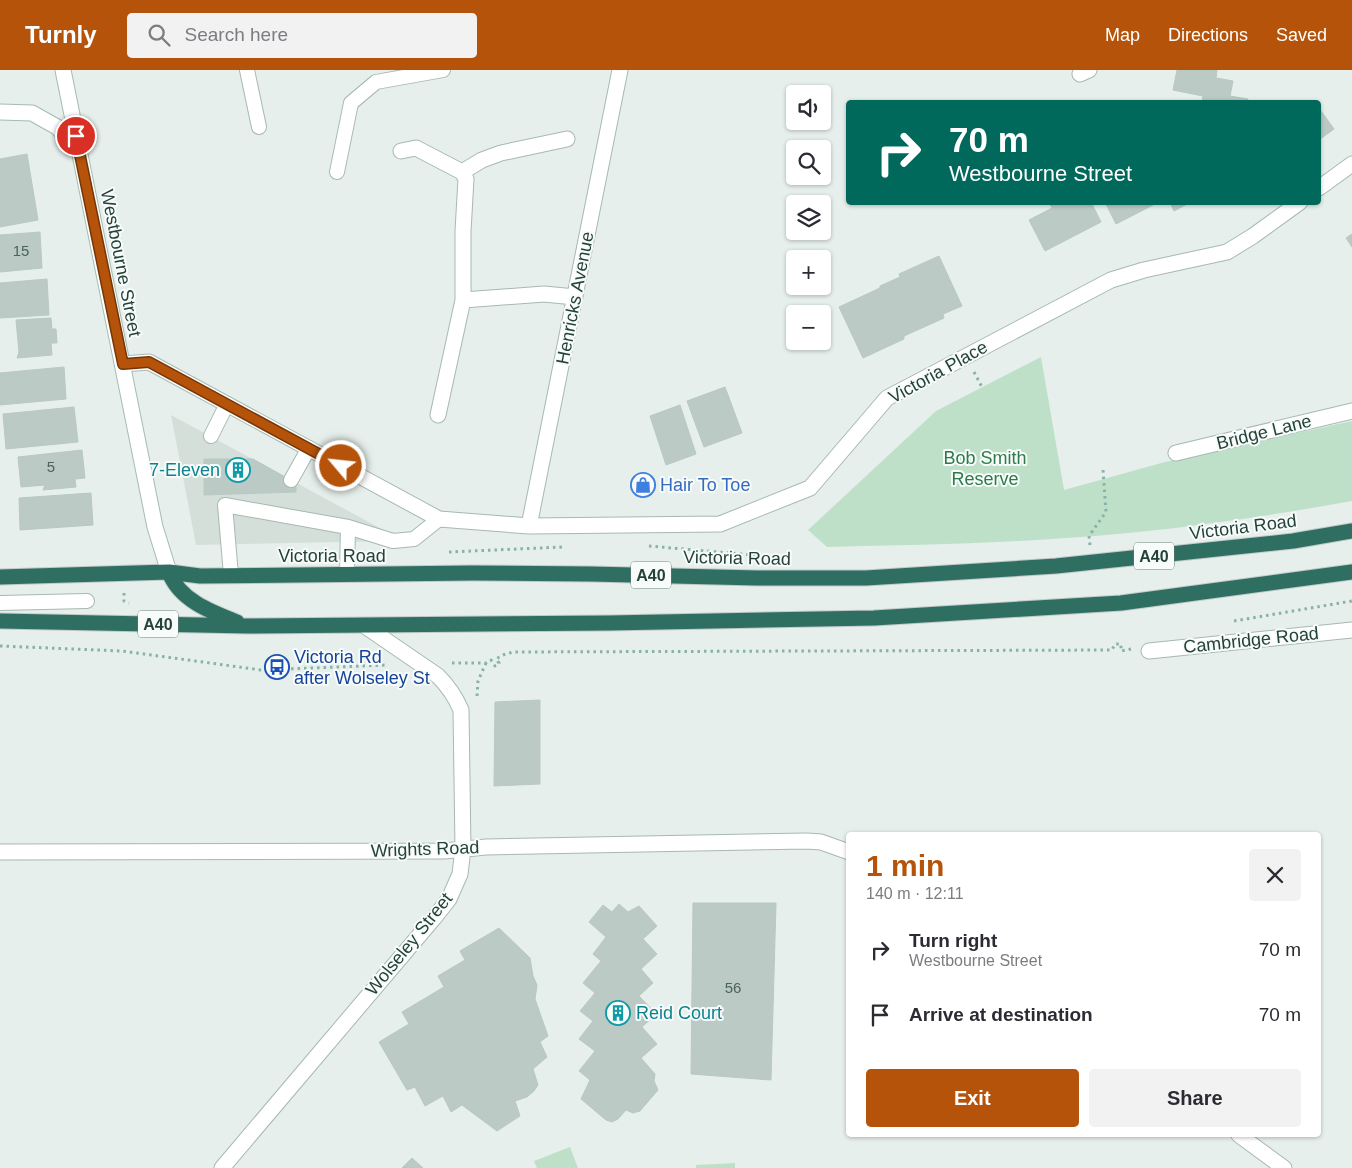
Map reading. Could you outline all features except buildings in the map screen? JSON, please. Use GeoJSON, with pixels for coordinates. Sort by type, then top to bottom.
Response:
{"type":"FeatureCollection","features":[{"type":"Feature","properties":{"kind":"highway","name":"Victoria Road"},"geometry":{"type":"LineString","coordinates":[[0,577],[169,572],[200,576],[591,574],[757,578],[866,578],[1065,565],[1293,541],[1352,531]]}},
{"type":"Feature","properties":{"kind":"highway","name":"Westbourne Street"},"geometry":{"type":"LineString","coordinates":[[169,572],[182,592],[192,600],[216,614],[248,626]]}},
{"type":"Feature","properties":{"kind":"highway","name":"A40"},"geometry":{"type":"LineString","coordinates":[[0,621],[248,626],[365,626],[884,618],[1121,603],[1352,572]]}},
{"type":"Feature","properties":{"kind":"street","name":"Westbourne Street"},"geometry":{"type":"LineString","coordinates":[[63,70],[155,527],[169,572]]}},
{"type":"Feature","properties":{"kind":"street","name":"Henricks Avenue"},"geometry":{"type":"LineString","coordinates":[[529,526],[620,70]]}},
{"type":"Feature","properties":{"kind":"street"},"geometry":{"type":"LineString","coordinates":[[0,112],[32,113],[57,127],[80,152]]}},
{"type":"Feature","properties":{"kind":"street"},"geometry":{"type":"LineString","coordinates":[[462,172],[482,160],[501,153],[567,139]]}},
{"type":"Feature","properties":{"kind":"street"},"geometry":{"type":"LineString","coordinates":[[401,151],[416,148],[462,172],[466,180],[463,231],[463,300],[438,416]]}},
{"type":"Feature","properties":{"kind":"street"},"geometry":{"type":"LineString","coordinates":[[1321,187],[1352,164]]}},
{"type":"Feature","properties":{"kind":"street","name":"Victoria Place"},"geometry":{"type":"LineString","coordinates":[[439,519],[529,526],[720,524],[810,488],[887,398],[1110,280],[1144,270],[1227,252],[1296,205]]}},
{"type":"Feature","properties":{"kind":"street"},"geometry":{"type":"LineString","coordinates":[[463,300],[544,294],[575,297]]}},
{"type":"Feature","properties":{"kind":"street"},"geometry":{"type":"LineString","coordinates":[[123,364],[149,362],[439,519]]}},
{"type":"Feature","properties":{"kind":"street","name":"Bridge Lane"},"geometry":{"type":"LineString","coordinates":[[1176,453],[1352,411]]}},
{"type":"Feature","properties":{"kind":"street","name":"Wolseley Street"},"geometry":{"type":"LineString","coordinates":[[222,1168],[449,899],[460,874],[463,849],[461,710],[448,686],[428,668],[365,626]]}},
{"type":"Feature","properties":{"kind":"street","name":"Cambridge Road"},"geometry":{"type":"LineString","coordinates":[[1149,651],[1352,630]]}},
{"type":"Feature","properties":{"kind":"street","name":"Wrights Road"},"geometry":{"type":"LineString","coordinates":[[0,852],[444,851],[505,847],[807,841],[821,842],[846,851]]}},
{"type":"Feature","properties":{"kind":"street"},"geometry":{"type":"LineString","coordinates":[[1242,1137],[1284,1168]]}},
{"type":"Feature","properties":{"kind":"lane"},"geometry":{"type":"LineString","coordinates":[[247,70],[258,127]]}},
{"type":"Feature","properties":{"kind":"lane"},"geometry":{"type":"LineString","coordinates":[[337,172],[351,103],[376,82],[443,70]]}},
{"type":"Feature","properties":{"kind":"lane"},"geometry":{"type":"LineString","coordinates":[[211,436],[227,404]]}},
{"type":"Feature","properties":{"kind":"lane"},"geometry":{"type":"LineString","coordinates":[[291,480],[309,448]]}},
{"type":"Feature","properties":{"kind":"lane"},"geometry":{"type":"LineString","coordinates":[[231,575],[225,505],[348,527],[393,540],[414,539],[439,519]]}},
{"type":"Feature","properties":{"kind":"lane"},"geometry":{"type":"LineString","coordinates":[[347,574],[348,527]]}},
{"type":"Feature","properties":{"kind":"lane"},"geometry":{"type":"LineString","coordinates":[[0,603],[87,601]]}},
{"type":"Feature","properties":{"kind":"path"},"geometry":{"type":"LineString","coordinates":[[1090,548],[1089,536],[1106,512],[1103,470]]}},
{"type":"Feature","properties":{"kind":"path"},"geometry":{"type":"LineString","coordinates":[[641,546],[769,557]]}},
{"type":"Feature","properties":{"kind":"path"},"geometry":{"type":"LineString","coordinates":[[443,552],[572,547]]}},
{"type":"Feature","properties":{"kind":"path"},"geometry":{"type":"LineString","coordinates":[[1225,622],[1352,602]]}},
{"type":"Feature","properties":{"kind":"path"},"geometry":{"type":"LineString","coordinates":[[478,681],[486,664],[491,660],[495,666],[499,663],[496,659],[503,654],[513,652],[1112,650],[1115,644],[1121,644],[1121,651],[1134,648]]}},
{"type":"Feature","properties":{"kind":"path"},"geometry":{"type":"LineString","coordinates":[[0,646],[122,650],[261,670],[396,665]]}},
{"type":"Feature","properties":{"kind":"path"},"geometry":{"type":"LineString","coordinates":[[428,668],[437,663],[486,664]]}},
{"type":"Feature","properties":{"kind":"shaded area"},"geometry":{"type":"Polygon","coordinates":[[[171,415],[389,533],[386,541],[196,545],[171,415]]]}},
{"type":"Feature","properties":{"kind":"green space","name":"Bob Smith Reserve"},"geometry":{"type":"Polygon","coordinates":[[[1041,357],[1064,490],[1165,462],[1352,421],[1352,501],[1245,519],[1173,528],[1006,542],[827,547],[808,530],[936,411],[1041,357]]]}},
{"type":"Feature","properties":{"kind":"green space"},"geometry":{"type":"Polygon","coordinates":[[[570,1147],[578,1168],[537,1168],[534,1161],[570,1147]]]}},
{"type":"Feature","properties":{"kind":"green space"},"geometry":{"type":"Polygon","coordinates":[[[735,1163],[735,1168],[696,1168],[696,1165],[735,1163]]]}},
{"type":"Feature","properties":{"kind":"place","name":"7-Eleven"},"geometry":{"type":"Point","coordinates":[238,470]}},
{"type":"Feature","properties":{"kind":"place","name":"Hair To Toe"},"geometry":{"type":"Point","coordinates":[643,485]}},
{"type":"Feature","properties":{"kind":"place","name":"Victoria Rd after Wolseley St"},"geometry":{"type":"Point","coordinates":[277,667]}},
{"type":"Feature","properties":{"kind":"place","name":"Reid Court"},"geometry":{"type":"Point","coordinates":[618,1013]}},
{"type":"Feature","properties":{"kind":"route"},"geometry":{"type":"LineString","coordinates":[[76,136],[123,364],[149,362],[341,466]]}}]}
